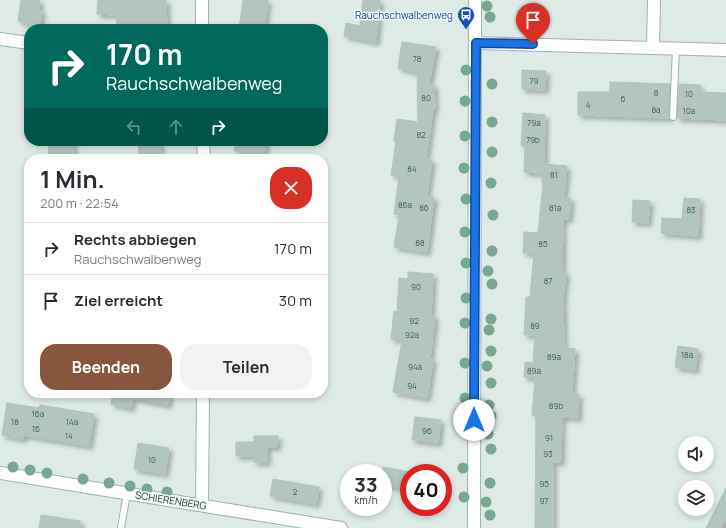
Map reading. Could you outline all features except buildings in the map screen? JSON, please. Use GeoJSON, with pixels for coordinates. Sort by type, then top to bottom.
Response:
{"type":"FeatureCollection","features":[{"type":"Feature","properties":{"kind":"street"},"geometry":{"type":"LineString","coordinates":[[202,0],[202,24]]}},
{"type":"Feature","properties":{"kind":"street"},"geometry":{"type":"LineString","coordinates":[[474,528],[475,0]]}},
{"type":"Feature","properties":{"kind":"street"},"geometry":{"type":"LineString","coordinates":[[653,47],[654,0]]}},
{"type":"Feature","properties":{"kind":"street"},"geometry":{"type":"LineString","coordinates":[[0,39],[24,42]]}},
{"type":"Feature","properties":{"kind":"street"},"geometry":{"type":"LineString","coordinates":[[476,43],[726,50]]}},
{"type":"Feature","properties":{"kind":"street"},"geometry":{"type":"LineString","coordinates":[[202,505],[203,398]]}},
{"type":"Feature","properties":{"kind":"street","name":"SCHIERENBERG"},"geometry":{"type":"LineString","coordinates":[[0,472],[341,528]]}},
{"type":"Feature","properties":{"kind":"lane"},"geometry":{"type":"LineString","coordinates":[[673,117],[676,48]]}},
{"type":"Feature","properties":{"kind":"lane"},"geometry":{"type":"LineString","coordinates":[[121,528],[127,493]]}},
{"type":"Feature","properties":{"kind":"place","name":"Rauchschwalbenweg"},"geometry":{"type":"Point","coordinates":[466,30]}},
{"type":"Feature","properties":{"kind":"route"},"geometry":{"type":"LineString","coordinates":[[474,420],[476,43],[533,44]]}}]}
